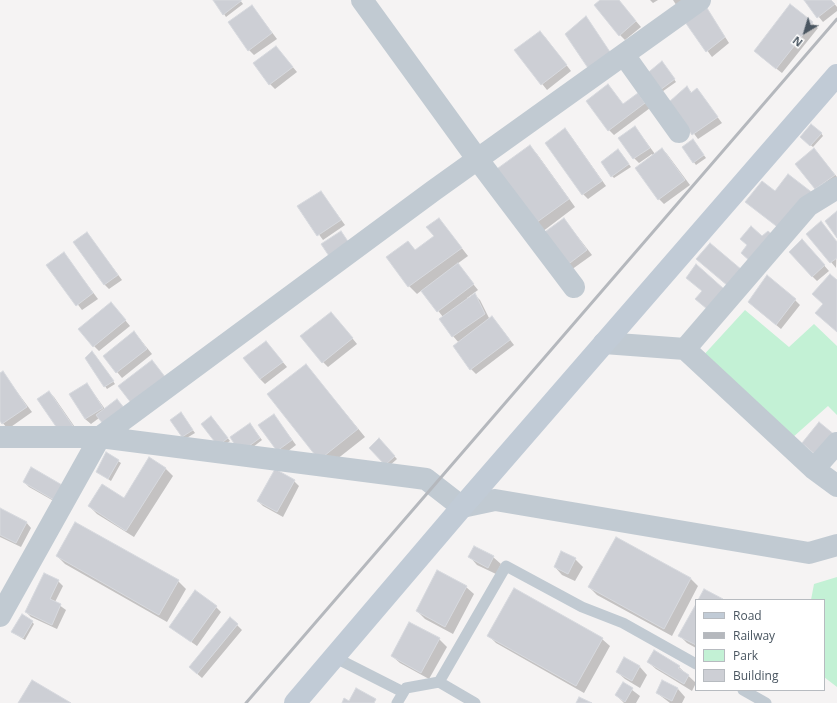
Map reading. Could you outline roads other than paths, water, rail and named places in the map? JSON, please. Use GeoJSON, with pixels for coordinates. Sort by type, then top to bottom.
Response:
{"type":"FeatureCollection","features":[{"type":"Feature","properties":{"kind":"street"},"geometry":{"type":"LineString","coordinates":[[362,0],[478,160],[574,287]]}},
{"type":"Feature","properties":{"kind":"street"},"geometry":{"type":"LineString","coordinates":[[0,616],[100,437],[478,160],[700,0]]}},
{"type":"Feature","properties":{"kind":"street"},"geometry":{"type":"LineString","coordinates":[[624,55],[679,132]]}},
{"type":"Feature","properties":{"kind":"street"},"geometry":{"type":"LineString","coordinates":[[295,703],[462,507],[837,75]]}},
{"type":"Feature","properties":{"kind":"street"},"geometry":{"type":"LineString","coordinates":[[685,349],[808,206],[837,188]]}},
{"type":"Feature","properties":{"kind":"street"},"geometry":{"type":"LineString","coordinates":[[604,343],[685,349],[814,469],[837,486]]}},
{"type":"Feature","properties":{"kind":"street"},"geometry":{"type":"LineString","coordinates":[[0,437],[100,437],[426,479],[462,507],[495,500],[809,553],[837,545]]}},
{"type":"Feature","properties":{"kind":"street"},"geometry":{"type":"LineString","coordinates":[[814,469],[837,443]]}},
{"type":"Feature","properties":{"kind":"lane"},"geometry":{"type":"LineString","coordinates":[[439,682],[506,566],[582,607],[623,623],[695,663]]}},
{"type":"Feature","properties":{"kind":"lane"},"geometry":{"type":"LineString","coordinates":[[334,657],[403,692]]}},
{"type":"Feature","properties":{"kind":"lane"},"geometry":{"type":"LineString","coordinates":[[397,703],[406,688],[439,682],[475,703]]}},
{"type":"Feature","properties":{"kind":"lane"},"geometry":{"type":"LineString","coordinates":[[744,691],[766,703]]}},
{"type":"Feature","properties":{"kind":"railway"},"geometry":{"type":"LineString","coordinates":[[246,703],[837,19]]}}]}
